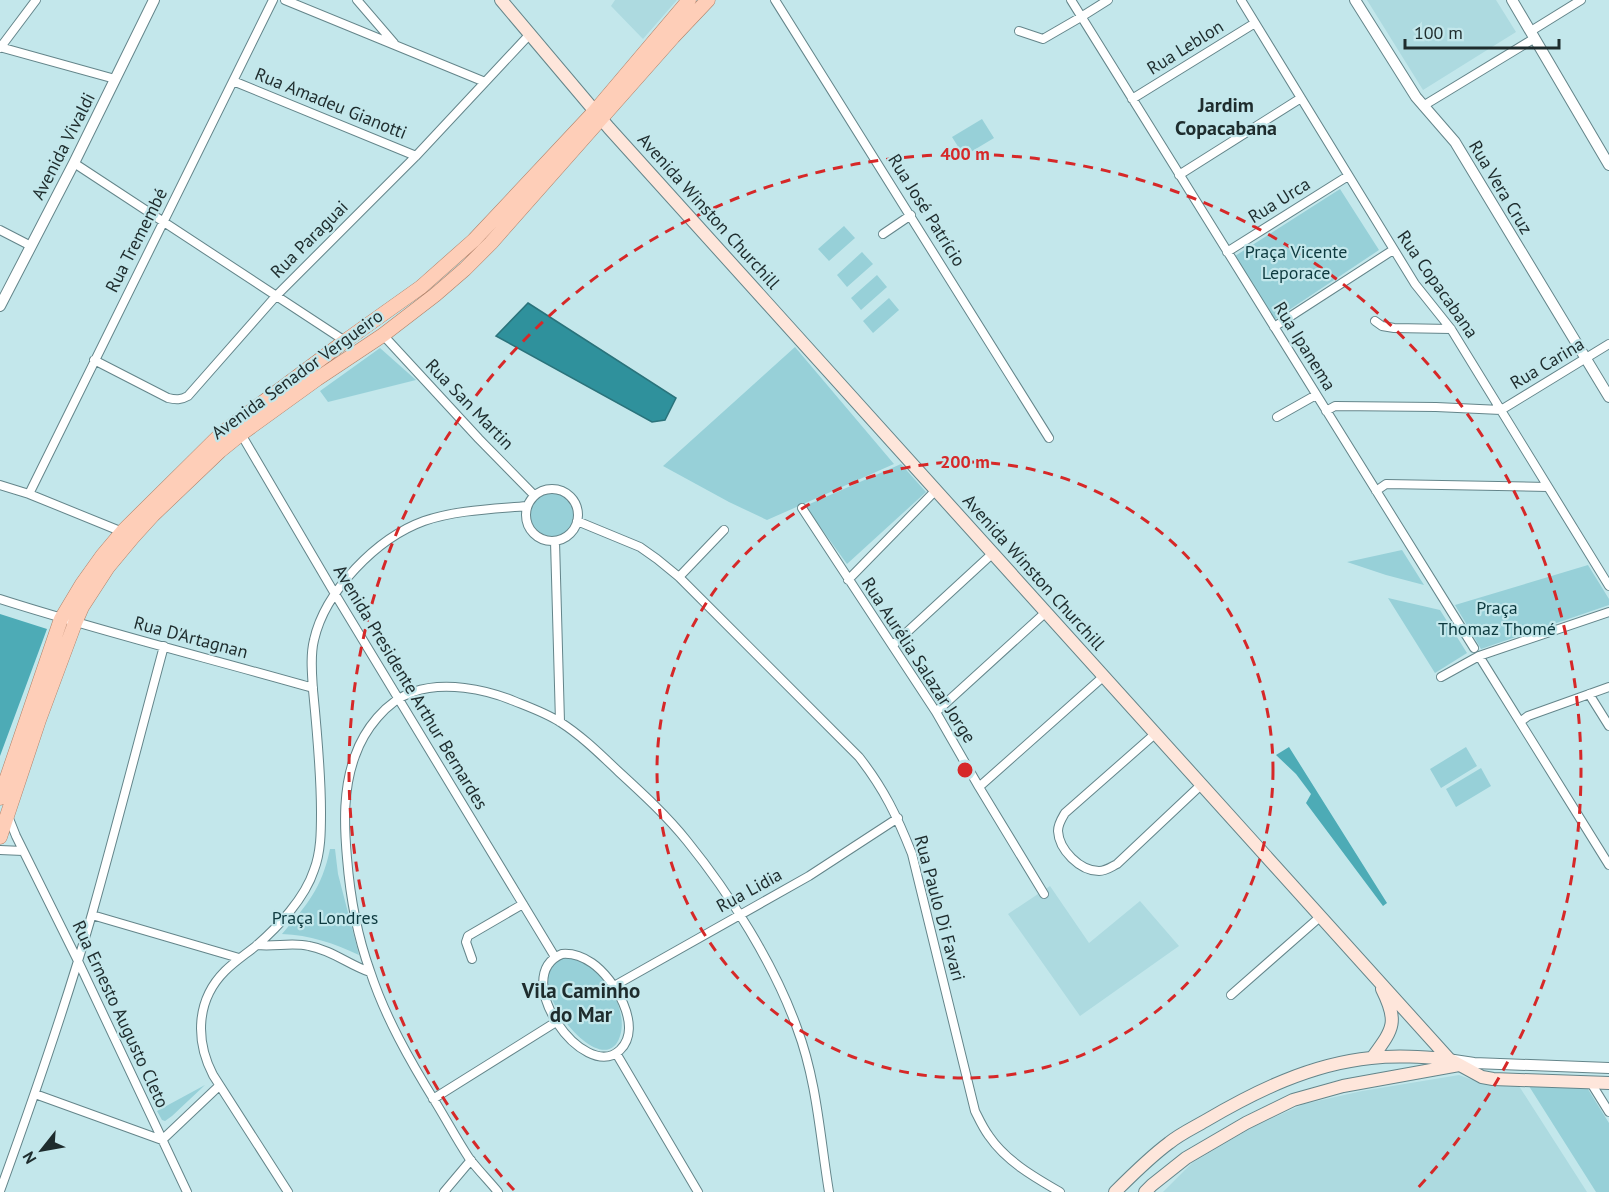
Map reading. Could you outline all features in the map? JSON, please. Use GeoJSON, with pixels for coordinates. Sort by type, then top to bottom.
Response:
{"type":"FeatureCollection","features":[{"type":"Feature","properties":{"kind":"main road","name":"Avenida Winston Churchill"},"geometry":{"type":"LineString","coordinates":[[501,0],[598,115],[1421,1027],[1458,1062]]}},
{"type":"Feature","properties":{"kind":"main road","name":"Avenida Senador Vergueiro"},"geometry":{"type":"LineString","coordinates":[[128,534],[153,515],[241,434],[382,335],[465,269],[491,243],[598,115],[689,0]]}},
{"type":"Feature","properties":{"kind":"main road","name":"Avenida Senador Vergueiro"},"geometry":{"type":"LineString","coordinates":[[0,798],[68,621],[82,607],[128,534],[223,432],[345,341],[421,288],[474,240],[708,0]]}},
{"type":"Feature","properties":{"kind":"main road"},"geometry":{"type":"LineString","coordinates":[[380,317],[382,335]]}},
{"type":"Feature","properties":{"kind":"main road"},"geometry":{"type":"LineString","coordinates":[[333,368],[345,341]]}},
{"type":"Feature","properties":{"kind":"main road"},"geometry":{"type":"LineString","coordinates":[[241,419],[241,434]]}},
{"type":"Feature","properties":{"kind":"main road","name":"Avenida Senador Vergueiro"},"geometry":{"type":"LineString","coordinates":[[0,837],[39,720],[68,621]]}},
{"type":"Feature","properties":{"kind":"main road","name":"Avenida Winston Churchill"},"geometry":{"type":"LineString","coordinates":[[1376,977],[1391,1010],[1393,1018],[1390,1033]]}},
{"type":"Feature","properties":{"kind":"main road"},"geometry":{"type":"LineString","coordinates":[[1372,1058],[1390,1033],[1405,1024],[1413,1023],[1421,1027]]}},
{"type":"Feature","properties":{"kind":"main road"},"geometry":{"type":"LineString","coordinates":[[1115,1192],[1132,1174],[1170,1142],[1236,1103],[1281,1082],[1337,1063],[1404,1056],[1458,1062],[1482,1077],[1493,1079],[1609,1083]]}},
{"type":"Feature","properties":{"kind":"main road"},"geometry":{"type":"LineString","coordinates":[[1145,1192],[1185,1158],[1246,1123],[1293,1100],[1343,1086],[1458,1062]]}},
{"type":"Feature","properties":{"kind":"street"},"geometry":{"type":"LineString","coordinates":[[36,0],[0,48],[116,79]]}},
{"type":"Feature","properties":{"kind":"street","name":"Avenida Vivaldi"},"geometry":{"type":"LineString","coordinates":[[0,306],[74,163],[154,0]]}},
{"type":"Feature","properties":{"kind":"street","name":"Rua Tremembé"},"geometry":{"type":"LineString","coordinates":[[29,494],[273,0]]}},
{"type":"Feature","properties":{"kind":"street"},"geometry":{"type":"LineString","coordinates":[[285,0],[485,82]]}},
{"type":"Feature","properties":{"kind":"street"},"geometry":{"type":"LineString","coordinates":[[357,0],[396,45]]}},
{"type":"Feature","properties":{"kind":"street","name":"Rua José Patrício"},"geometry":{"type":"LineString","coordinates":[[775,0],[1049,438]]}},
{"type":"Feature","properties":{"kind":"street","name":"Rua Ipanema"},"geometry":{"type":"LineString","coordinates":[[1071,0],[1609,865]]}},
{"type":"Feature","properties":{"kind":"street"},"geometry":{"type":"LineString","coordinates":[[1019,31],[1043,39],[1108,0]]}},
{"type":"Feature","properties":{"kind":"street","name":"Rua Copacabana"},"geometry":{"type":"LineString","coordinates":[[1241,0],[1419,290],[1452,328],[1609,586]]}},
{"type":"Feature","properties":{"kind":"street","name":"Rua Vera Cruz"},"geometry":{"type":"LineString","coordinates":[[1355,0],[1410,89],[1461,152],[1609,397]]}},
{"type":"Feature","properties":{"kind":"street"},"geometry":{"type":"LineString","coordinates":[[1512,0],[1609,165]]}},
{"type":"Feature","properties":{"kind":"street"},"geometry":{"type":"LineString","coordinates":[[1423,106],[1581,0]]}},
{"type":"Feature","properties":{"kind":"street","name":"Rua Leblon"},"geometry":{"type":"LineString","coordinates":[[1132,99],[1255,23]]}},
{"type":"Feature","properties":{"kind":"street","name":"Rua Paraguai"},"geometry":{"type":"LineString","coordinates":[[94,360],[168,398],[183,399],[192,392],[276,296],[416,156],[530,34]]}},
{"type":"Feature","properties":{"kind":"street","name":"Rua Amadeu Gianotti"},"geometry":{"type":"LineString","coordinates":[[233,81],[416,156]]}},
{"type":"Feature","properties":{"kind":"street"},"geometry":{"type":"LineString","coordinates":[[1179,175],[1301,98]]}},
{"type":"Feature","properties":{"kind":"street"},"geometry":{"type":"LineString","coordinates":[[74,163],[345,341]]}},
{"type":"Feature","properties":{"kind":"street","name":"Rua Urca"},"geometry":{"type":"LineString","coordinates":[[1227,252],[1348,176]]}},
{"type":"Feature","properties":{"kind":"street"},"geometry":{"type":"LineString","coordinates":[[883,234],[911,215]]}},
{"type":"Feature","properties":{"kind":"street"},"geometry":{"type":"LineString","coordinates":[[0,230],[31,246]]}},
{"type":"Feature","properties":{"kind":"street"},"geometry":{"type":"LineString","coordinates":[[1274,327],[1393,249]]}},
{"type":"Feature","properties":{"kind":"street"},"geometry":{"type":"LineString","coordinates":[[1375,321],[1382,326],[1394,328],[1452,328]]}},
{"type":"Feature","properties":{"kind":"street","name":"Rua San Martin"},"geometry":{"type":"LineString","coordinates":[[382,335],[534,495]]}},
{"type":"Feature","properties":{"kind":"street","name":"Rua Carina"},"geometry":{"type":"LineString","coordinates":[[1502,410],[1609,344]]}},
{"type":"Feature","properties":{"kind":"street"},"geometry":{"type":"LineString","coordinates":[[1277,417],[1316,395]]}},
{"type":"Feature","properties":{"kind":"street"},"geometry":{"type":"LineString","coordinates":[[1326,411],[1335,406],[1502,410]]}},
{"type":"Feature","properties":{"kind":"street","name":"Avenida Presidente Arthur Bernardes"},"geometry":{"type":"LineString","coordinates":[[241,434],[555,957]]}},
{"type":"Feature","properties":{"kind":"street"},"geometry":{"type":"LineString","coordinates":[[1376,490],[1386,484],[1548,487]]}},
{"type":"Feature","properties":{"kind":"street"},"geometry":{"type":"LineString","coordinates":[[0,485],[29,494],[128,534]]}},
{"type":"Feature","properties":{"kind":"street"},"geometry":{"type":"LineString","coordinates":[[551,488],[568,494],[578,509],[577,521],[569,535],[555,541],[543,540],[533,534],[525,518],[527,506],[534,495],[551,488]]}},
{"type":"Feature","properties":{"kind":"street"},"geometry":{"type":"LineString","coordinates":[[848,579],[936,490]]}},
{"type":"Feature","properties":{"kind":"street"},"geometry":{"type":"LineString","coordinates":[[288,1192],[219,1086],[204,1057],[201,1018],[208,992],[219,977],[277,926],[310,881],[318,856],[321,773],[312,666],[314,640],[322,617],[335,594],[352,572],[399,533],[423,521],[458,513],[527,506]]}},
{"type":"Feature","properties":{"kind":"street","name":"Rua Aurélia Salazar Jorge"},"geometry":{"type":"LineString","coordinates":[[802,508],[936,712],[1044,894]]}},
{"type":"Feature","properties":{"kind":"street","name":"Rua Paulo Di Favari"},"geometry":{"type":"LineString","coordinates":[[577,521],[640,547],[679,577],[859,757],[876,778],[898,818],[912,854],[975,1111],[988,1136],[1003,1154],[1060,1192]]}},
{"type":"Feature","properties":{"kind":"street"},"geometry":{"type":"LineString","coordinates":[[679,577],[724,530]]}},
{"type":"Feature","properties":{"kind":"street"},"geometry":{"type":"LineString","coordinates":[[555,541],[560,722]]}},
{"type":"Feature","properties":{"kind":"street"},"geometry":{"type":"LineString","coordinates":[[893,645],[993,553]]}},
{"type":"Feature","properties":{"kind":"street","name":"Rua D'Artagnan"},"geometry":{"type":"LineString","coordinates":[[0,599],[68,621],[313,688]]}},
{"type":"Feature","properties":{"kind":"street"},"geometry":{"type":"LineString","coordinates":[[936,712],[1046,612]]}},
{"type":"Feature","properties":{"kind":"street"},"geometry":{"type":"LineString","coordinates":[[1441,677],[1476,652],[1609,612]]}},
{"type":"Feature","properties":{"kind":"street"},"geometry":{"type":"LineString","coordinates":[[0,1191],[35,1094],[92,915],[164,646]]}},
{"type":"Feature","properties":{"kind":"street"},"geometry":{"type":"LineString","coordinates":[[979,787],[1104,676]]}},
{"type":"Feature","properties":{"kind":"street"},"geometry":{"type":"LineString","coordinates":[[1520,722],[1528,716],[1609,687]]}},
{"type":"Feature","properties":{"kind":"street"},"geometry":{"type":"LineString","coordinates":[[498,1192],[471,1160],[433,1099],[412,1065],[391,1020],[370,972],[348,870],[345,843],[346,792],[352,764],[366,731],[378,716],[399,700],[414,692],[431,688],[476,688],[501,695],[560,722],[594,748],[664,814],[687,840],[739,914],[782,991],[797,1027],[816,1099],[829,1192]]}},
{"type":"Feature","properties":{"kind":"street"},"geometry":{"type":"LineString","coordinates":[[1589,694],[1609,726]]}},
{"type":"Feature","properties":{"kind":"street"},"geometry":{"type":"LineString","coordinates":[[1156,734],[1065,813],[1058,829],[1060,841],[1071,857],[1083,867],[1098,871],[1109,869],[1202,784]]}},
{"type":"Feature","properties":{"kind":"street","name":"Rua Ernesto Augusto Cleto"},"geometry":{"type":"LineString","coordinates":[[7,815],[187,1192]]}},
{"type":"Feature","properties":{"kind":"street","name":"Rua Lidia"},"geometry":{"type":"LineString","coordinates":[[614,986],[808,876],[898,818]]}},
{"type":"Feature","properties":{"kind":"street"},"geometry":{"type":"LineString","coordinates":[[0,850],[23,851]]}},
{"type":"Feature","properties":{"kind":"street"},"geometry":{"type":"LineString","coordinates":[[472,959],[466,942],[468,936],[523,904]]}},
{"type":"Feature","properties":{"kind":"street"},"geometry":{"type":"LineString","coordinates":[[92,915],[239,958]]}},
{"type":"Feature","properties":{"kind":"street"},"geometry":{"type":"LineString","coordinates":[[1231,995],[1321,916]]}},
{"type":"Feature","properties":{"kind":"street"},"geometry":{"type":"LineString","coordinates":[[257,945],[310,946],[332,953],[370,972]]}},
{"type":"Feature","properties":{"kind":"street"},"geometry":{"type":"LineString","coordinates":[[570,954],[584,958],[593,964],[614,986],[628,1018],[628,1039],[616,1053],[601,1056],[571,1041],[556,1022],[547,1001],[544,978],[546,969],[555,957],[570,954]]}},
{"type":"Feature","properties":{"kind":"street"},"geometry":{"type":"LineString","coordinates":[[433,1099],[556,1022]]}},
{"type":"Feature","properties":{"kind":"street"},"geometry":{"type":"LineString","coordinates":[[616,1053],[698,1192]]}},
{"type":"Feature","properties":{"kind":"street"},"geometry":{"type":"LineString","coordinates":[[1458,1062],[1609,1068]]}},
{"type":"Feature","properties":{"kind":"street"},"geometry":{"type":"LineString","coordinates":[[1592,1083],[1609,1112]]}},
{"type":"Feature","properties":{"kind":"street"},"geometry":{"type":"LineString","coordinates":[[35,1094],[162,1140],[219,1086]]}},
{"type":"Feature","properties":{"kind":"street"},"geometry":{"type":"LineString","coordinates":[[444,1192],[471,1160]]}},
{"type":"Feature","properties":{"kind":"shaded area"},"geometry":{"type":"Polygon","coordinates":[[[615,0],[677,0],[643,39],[611,6],[615,0]]]}},
{"type":"Feature","properties":{"kind":"shaded area"},"geometry":{"type":"Polygon","coordinates":[[[1367,0],[1496,0],[1516,32],[1423,90],[1367,0]]]}},
{"type":"Feature","properties":{"kind":"shaded area"},"geometry":{"type":"Polygon","coordinates":[[[528,303],[676,398],[665,420],[652,422],[496,336],[528,303]]]}},
{"type":"Feature","properties":{"kind":"shaded area"},"geometry":{"type":"Polygon","coordinates":[[[0,614],[47,629],[0,756],[0,614]]]}},
{"type":"Feature","properties":{"kind":"shaded area"},"geometry":{"type":"Polygon","coordinates":[[[1289,747],[1387,903],[1383,906],[1306,803],[1311,794],[1296,774],[1276,755],[1289,747]]]}},
{"type":"Feature","properties":{"kind":"shaded area"},"geometry":{"type":"Polygon","coordinates":[[[1050,886],[1089,943],[1140,901],[1179,946],[1080,1016],[1008,914],[1050,886]]]}},
{"type":"Feature","properties":{"kind":"shaded area"},"geometry":{"type":"Polygon","coordinates":[[[1459,1075],[1484,1084],[1519,1086],[1587,1192],[1163,1192],[1192,1163],[1253,1127],[1304,1104],[1362,1091],[1459,1075]]]}},
{"type":"Feature","properties":{"kind":"green space"},"geometry":{"type":"Polygon","coordinates":[[[982,119],[994,138],[964,156],[952,137],[982,119]]]}},
{"type":"Feature","properties":{"kind":"green space","name":"Praça Vicente Leporace"},"geometry":{"type":"Polygon","coordinates":[[[1340,189],[1379,250],[1274,320],[1235,256],[1340,189]]]}},
{"type":"Feature","properties":{"kind":"green space"},"geometry":{"type":"Polygon","coordinates":[[[844,226],[855,238],[829,261],[818,249],[844,226]]]}},
{"type":"Feature","properties":{"kind":"green space"},"geometry":{"type":"Polygon","coordinates":[[[862,252],[873,264],[847,287],[837,275],[862,252]]]}},
{"type":"Feature","properties":{"kind":"green space"},"geometry":{"type":"Polygon","coordinates":[[[877,275],[887,287],[861,310],[851,298],[877,275]]]}},
{"type":"Feature","properties":{"kind":"green space"},"geometry":{"type":"Polygon","coordinates":[[[889,298],[899,310],[873,333],[863,321],[889,298]]]}},
{"type":"Feature","properties":{"kind":"green space"},"geometry":{"type":"Polygon","coordinates":[[[795,347],[894,464],[767,520],[663,466],[795,347]]]}},
{"type":"Feature","properties":{"kind":"green space"},"geometry":{"type":"Polygon","coordinates":[[[380,348],[416,380],[328,402],[320,391],[380,348]]]}},
{"type":"Feature","properties":{"kind":"green space"},"geometry":{"type":"Polygon","coordinates":[[[901,464],[926,492],[847,564],[805,506],[901,464]]]}},
{"type":"Feature","properties":{"kind":"green space"},"geometry":{"type":"Polygon","coordinates":[[[552,490],[566,494],[573,501],[577,515],[573,529],[566,536],[552,540],[538,536],[531,529],[527,515],[531,501],[538,494],[552,490]]]}},
{"type":"Feature","properties":{"kind":"green space"},"geometry":{"type":"Polygon","coordinates":[[[1402,550],[1424,585],[1347,562],[1402,550]]]}},
{"type":"Feature","properties":{"kind":"green space","name":"Praça Thomaz Thomé"},"geometry":{"type":"Polygon","coordinates":[[[1588,565],[1609,599],[1609,605],[1481,649],[1455,605],[1588,565]]]}},
{"type":"Feature","properties":{"kind":"green space"},"geometry":{"type":"Polygon","coordinates":[[[1388,598],[1440,610],[1467,653],[1435,673],[1388,598]]]}},
{"type":"Feature","properties":{"kind":"green space"},"geometry":{"type":"Polygon","coordinates":[[[1466,747],[1477,766],[1441,788],[1430,769],[1466,747]]]}},
{"type":"Feature","properties":{"kind":"green space"},"geometry":{"type":"Polygon","coordinates":[[[1481,768],[1491,786],[1456,807],[1446,789],[1481,768]]]}},
{"type":"Feature","properties":{"kind":"green space","name":"Praça Londres"},"geometry":{"type":"Polygon","coordinates":[[[330,849],[335,849],[338,874],[359,955],[321,940],[282,934],[299,914],[318,885],[330,849]]]}},
{"type":"Feature","properties":{"kind":"green space"},"geometry":{"type":"Polygon","coordinates":[[[562,956],[588,964],[603,977],[609,986],[619,1006],[622,1027],[620,1036],[612,1048],[600,1049],[586,1042],[559,1013],[550,995],[547,978],[551,964],[562,956]]]}},
{"type":"Feature","properties":{"kind":"green space"},"geometry":{"type":"Polygon","coordinates":[[[1527,1083],[1586,1086],[1609,1123],[1609,1192],[1596,1192],[1527,1083]]]}},
{"type":"Feature","properties":{"kind":"green space"},"geometry":{"type":"Polygon","coordinates":[[[205,1085],[172,1116],[165,1121],[162,1120],[157,1111],[205,1085]]]}},
{"type":"Feature","properties":{"kind":"district","name":"Jardim Copacabana"},"geometry":{"type":"Point","coordinates":[1226,116]}},
{"type":"Feature","properties":{"kind":"district","name":"Vila Caminho do Mar"},"geometry":{"type":"Point","coordinates":[581,1002]}}]}
